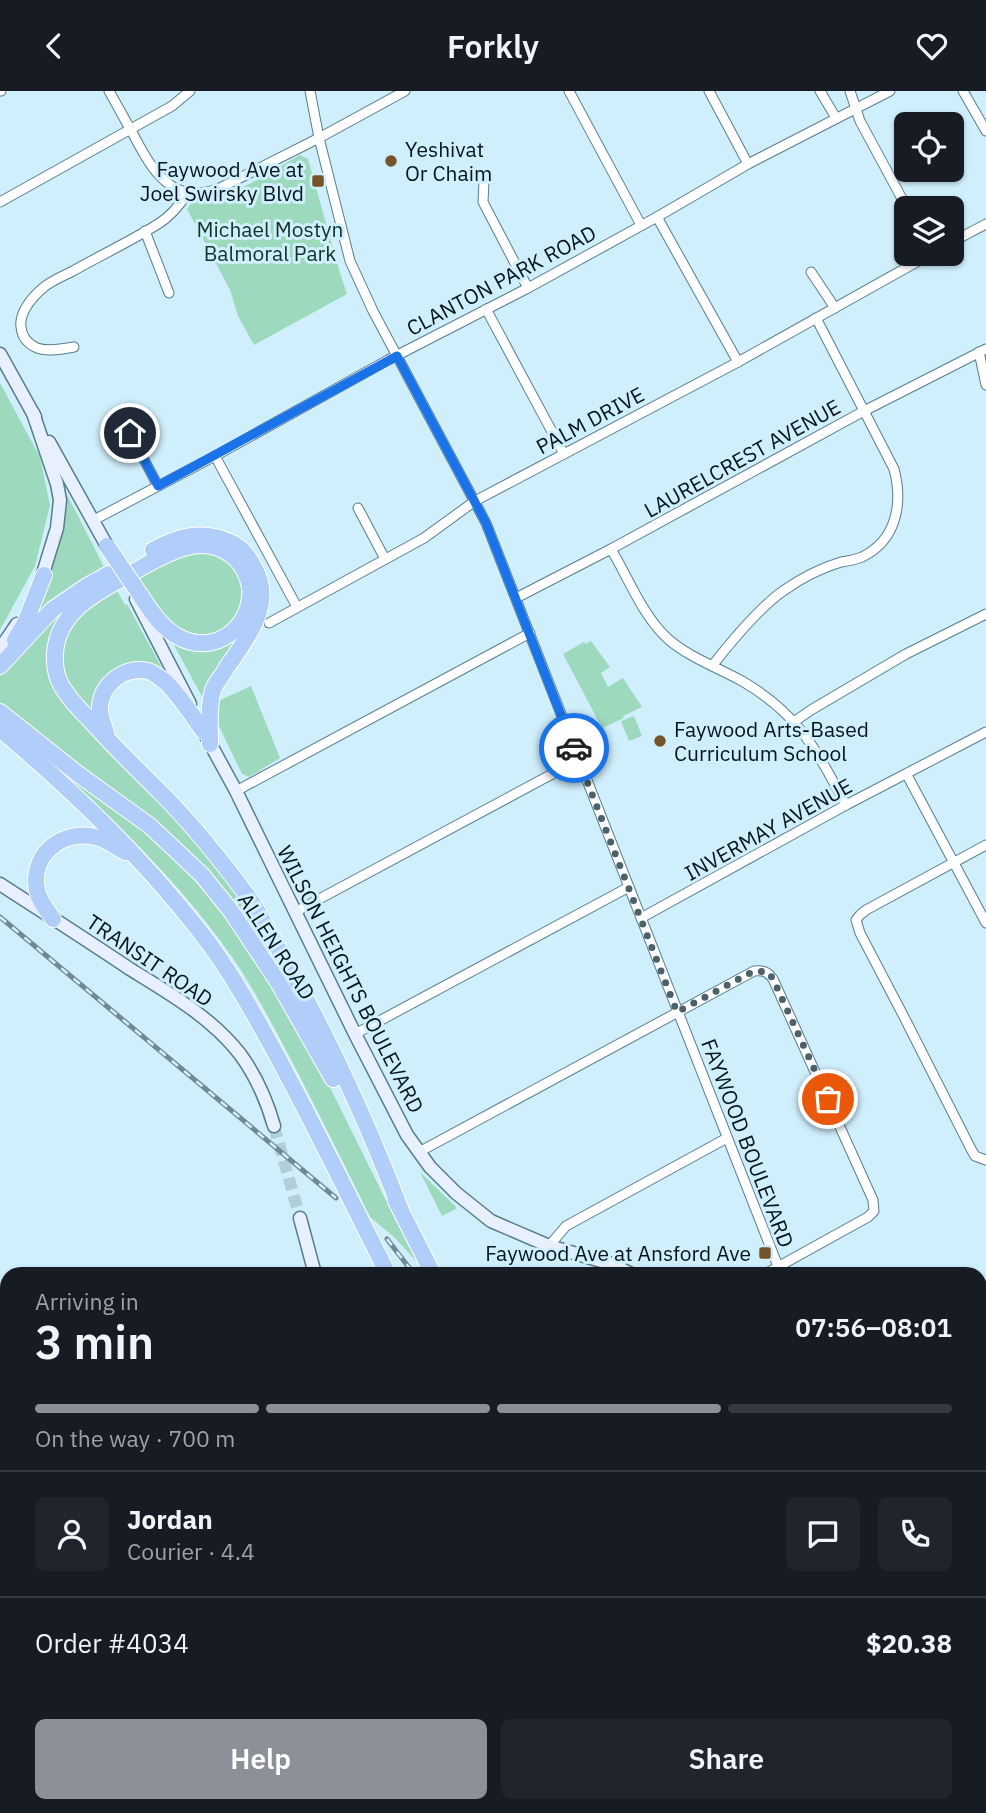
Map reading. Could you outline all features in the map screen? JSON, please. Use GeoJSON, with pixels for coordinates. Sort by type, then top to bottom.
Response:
{"type":"FeatureCollection","features":[{"type":"Feature","properties":{"kind":"highway"},"geometry":{"type":"LineString","coordinates":[[0,666],[52,610],[87,586],[173,540],[192,535],[216,536],[235,543],[250,559],[260,577],[262,597],[256,621],[214,687],[207,738]]}},
{"type":"Feature","properties":{"kind":"highway"},"geometry":{"type":"LineString","coordinates":[[107,546],[138,597],[165,627],[190,642],[216,642],[227,636],[241,622],[247,613],[250,598],[247,575],[234,557],[216,547],[199,545],[164,555],[101,590],[80,605],[61,627],[54,666],[58,680],[67,694],[208,845],[248,896],[298,984],[348,1086],[400,1208]]}},
{"type":"Feature","properties":{"kind":"highway"},"geometry":{"type":"LineString","coordinates":[[0,666],[24,623],[44,575]]}},
{"type":"Feature","properties":{"kind":"highway"},"geometry":{"type":"LineString","coordinates":[[109,741],[100,715],[100,702],[105,690],[114,679],[127,672],[148,671],[165,681],[207,738]]}},
{"type":"Feature","properties":{"kind":"highway","name":"ALLEN ROAD"},"geometry":{"type":"LineString","coordinates":[[0,712],[150,826],[202,875],[231,911],[278,982],[326,1065],[430,1267]]}},
{"type":"Feature","properties":{"kind":"highway"},"geometry":{"type":"LineString","coordinates":[[0,729],[105,823],[200,930],[236,984],[317,1131],[385,1267]]}},
{"type":"Feature","properties":{"kind":"highway"},"geometry":{"type":"LineString","coordinates":[[53,919],[40,900],[36,880],[38,865],[55,843],[78,835],[96,837],[142,863]]}},
{"type":"Feature","properties":{"kind":"main road"},"geometry":{"type":"LineString","coordinates":[[0,354],[107,546]]}},
{"type":"Feature","properties":{"kind":"main road"},"geometry":{"type":"LineString","coordinates":[[0,649],[44,575],[57,528],[60,500],[57,484],[33,413]]}},
{"type":"Feature","properties":{"kind":"main road","name":"WILSON HEIGHTS BOULEVARD"},"geometry":{"type":"LineString","coordinates":[[138,597],[355,1034],[407,1135],[419,1152],[456,1193],[491,1221],[549,1246],[618,1267]]}},
{"type":"Feature","properties":{"kind":"main road","name":"TRANSIT ROAD"},"geometry":{"type":"LineString","coordinates":[[0,884],[191,1008],[220,1033],[248,1067],[268,1104],[274,1126]]}},
{"type":"Feature","properties":{"kind":"main road"},"geometry":{"type":"LineString","coordinates":[[300,1218],[313,1267]]}},
{"type":"Feature","properties":{"kind":"street"},"geometry":{"type":"LineString","coordinates":[[108,91],[147,160],[164,181],[174,188],[188,192],[209,192],[220,188],[405,91]]}},
{"type":"Feature","properties":{"kind":"street"},"geometry":{"type":"LineString","coordinates":[[0,202],[172,106],[190,91]]}},
{"type":"Feature","properties":{"kind":"street","name":"FAYWOOD BOULEVARD"},"geometry":{"type":"LineString","coordinates":[[310,91],[350,261],[486,523],[778,1267]]}},
{"type":"Feature","properties":{"kind":"street"},"geometry":{"type":"LineString","coordinates":[[569,91],[641,225]]}},
{"type":"Feature","properties":{"kind":"street"},"geometry":{"type":"LineString","coordinates":[[709,91],[748,164]]}},
{"type":"Feature","properties":{"kind":"street"},"geometry":{"type":"LineString","coordinates":[[820,91],[836,118]]}},
{"type":"Feature","properties":{"kind":"street"},"geometry":{"type":"LineString","coordinates":[[850,91],[860,121],[901,196]]}},
{"type":"Feature","properties":{"kind":"street","name":"CLANTON PARK ROAD"},"geometry":{"type":"LineString","coordinates":[[92,521],[528,288],[748,164],[890,91]]}},
{"type":"Feature","properties":{"kind":"street"},"geometry":{"type":"LineString","coordinates":[[963,91],[986,131]]}},
{"type":"Feature","properties":{"kind":"street"},"geometry":{"type":"LineString","coordinates":[[484,181],[483,202],[528,288]]}},
{"type":"Feature","properties":{"kind":"street"},"geometry":{"type":"LineString","coordinates":[[74,347],[44,349],[34,347],[28,342],[20,325],[27,305],[49,283],[166,218],[188,192]]}},
{"type":"Feature","properties":{"kind":"street"},"geometry":{"type":"LineString","coordinates":[[657,216],[738,362]]}},
{"type":"Feature","properties":{"kind":"street"},"geometry":{"type":"LineString","coordinates":[[964,236],[986,224]]}},
{"type":"Feature","properties":{"kind":"street"},"geometry":{"type":"LineString","coordinates":[[145,231],[169,293]]}},
{"type":"Feature","properties":{"kind":"street","name":"PALM DRIVE"},"geometry":{"type":"LineString","coordinates":[[269,623],[424,538],[475,501],[738,362],[910,266]]}},
{"type":"Feature","properties":{"kind":"street"},"geometry":{"type":"LineString","coordinates":[[811,272],[835,308]]}},
{"type":"Feature","properties":{"kind":"street"},"geometry":{"type":"LineString","coordinates":[[486,309],[564,454]]}},
{"type":"Feature","properties":{"kind":"street"},"geometry":{"type":"LineString","coordinates":[[712,666],[767,604],[782,592],[808,576],[864,556],[883,542],[891,529],[898,506],[898,482],[888,455],[816,318]]}},
{"type":"Feature","properties":{"kind":"street"},"geometry":{"type":"LineString","coordinates":[[983,351],[986,386]]}},
{"type":"Feature","properties":{"kind":"street","name":"LAURELCREST AVENUE"},"geometry":{"type":"LineString","coordinates":[[516,598],[864,411],[983,351]]}},
{"type":"Feature","properties":{"kind":"street"},"geometry":{"type":"LineString","coordinates":[[130,433],[158,486]]}},
{"type":"Feature","properties":{"kind":"street"},"geometry":{"type":"LineString","coordinates":[[215,456],[297,607]]}},
{"type":"Feature","properties":{"kind":"street"},"geometry":{"type":"LineString","coordinates":[[358,508],[385,559]]}},
{"type":"Feature","properties":{"kind":"street"},"geometry":{"type":"LineString","coordinates":[[611,549],[657,627],[684,651],[756,689],[795,721],[816,749],[846,805]]}},
{"type":"Feature","properties":{"kind":"street"},"geometry":{"type":"LineString","coordinates":[[795,721],[906,654],[986,614]]}},
{"type":"Feature","properties":{"kind":"street"},"geometry":{"type":"LineString","coordinates":[[236,791],[530,633]]}},
{"type":"Feature","properties":{"kind":"street","name":"INVERMAY AVENUE"},"geometry":{"type":"LineString","coordinates":[[641,918],[986,731]]}},
{"type":"Feature","properties":{"kind":"street"},"geometry":{"type":"LineString","coordinates":[[295,912],[580,761]]}},
{"type":"Feature","properties":{"kind":"street"},"geometry":{"type":"LineString","coordinates":[[907,775],[986,923]]}},
{"type":"Feature","properties":{"kind":"street"},"geometry":{"type":"LineString","coordinates":[[986,845],[866,910],[856,920],[860,933],[971,1149],[975,1156],[986,1160]]}},
{"type":"Feature","properties":{"kind":"street"},"geometry":{"type":"LineString","coordinates":[[355,1034],[629,887]]}},
{"type":"Feature","properties":{"kind":"street"},"geometry":{"type":"LineString","coordinates":[[419,1152],[754,971],[768,972],[873,1199],[874,1211],[784,1267]]}},
{"type":"Feature","properties":{"kind":"street"},"geometry":{"type":"LineString","coordinates":[[549,1246],[566,1226],[727,1138]]}},
{"type":"Feature","properties":{"kind":"green space","name":"Michael Mostyn Balmoral Park"},"geometry":{"type":"Polygon","coordinates":[[[300,155],[308,159],[347,294],[254,345],[238,316],[230,290],[187,209],[191,203],[233,192],[300,155]]]}},
{"type":"Feature","properties":{"kind":"green space"},"geometry":{"type":"Polygon","coordinates":[[[0,383],[40,457],[50,505],[35,566],[0,630],[0,383]]]}},
{"type":"Feature","properties":{"kind":"green space"},"geometry":{"type":"Polygon","coordinates":[[[64,490],[106,571],[31,626],[59,546],[64,490]]]}},
{"type":"Feature","properties":{"kind":"green space"},"geometry":{"type":"Polygon","coordinates":[[[192,552],[217,553],[230,560],[244,582],[245,604],[229,628],[206,638],[183,634],[163,616],[152,602],[138,575],[169,559],[192,552]]]}},
{"type":"Feature","properties":{"kind":"green space"},"geometry":{"type":"Polygon","coordinates":[[[115,587],[168,679],[127,667],[94,719],[67,686],[59,651],[77,613],[115,587]]]}},
{"type":"Feature","properties":{"kind":"green space"},"geometry":{"type":"Polygon","coordinates":[[[77,597],[51,669],[203,847],[261,926],[258,929],[187,850],[0,705],[0,677],[4,668],[34,635],[77,597]]]}},
{"type":"Feature","properties":{"kind":"green space"},"geometry":{"type":"Polygon","coordinates":[[[245,632],[205,702],[169,636],[176,640],[245,632]]]}},
{"type":"Feature","properties":{"kind":"green space"},"geometry":{"type":"Polygon","coordinates":[[[591,641],[610,667],[601,673],[608,687],[623,678],[642,707],[602,728],[563,654],[591,641]]]}},
{"type":"Feature","properties":{"kind":"green space"},"geometry":{"type":"Polygon","coordinates":[[[251,686],[280,758],[249,777],[242,774],[217,722],[216,702],[251,686]]]}},
{"type":"Feature","properties":{"kind":"green space"},"geometry":{"type":"Polygon","coordinates":[[[634,716],[642,736],[629,741],[621,721],[634,716]]]}},
{"type":"Feature","properties":{"kind":"green space"},"geometry":{"type":"Polygon","coordinates":[[[54,761],[157,840],[205,889],[243,939],[311,1049],[416,1261],[394,1237],[370,1217],[269,1018],[219,939],[152,860],[52,764],[54,761]]]}},
{"type":"Feature","properties":{"kind":"green space"},"geometry":{"type":"Polygon","coordinates":[[[420,1172],[456,1207],[456,1209],[442,1216],[420,1172]]]}},
{"type":"Feature","properties":{"kind":"tunnel"},"geometry":{"type":"LineString","coordinates":[[274,1126],[300,1218]]}},
{"type":"Feature","properties":{"kind":"railway"},"geometry":{"type":"LineString","coordinates":[[0,917],[336,1198]]}},
{"type":"Feature","properties":{"kind":"railway"},"geometry":{"type":"LineString","coordinates":[[387,1239],[409,1267]]}},
{"type":"Feature","properties":{"kind":"way so far"},"geometry":{"type":"LineString","coordinates":[[574,748],[677,1012],[754,971],[768,972],[828,1099]]}},
{"type":"Feature","properties":{"kind":"place","name":"Yeshivat Or Chaim"},"geometry":{"type":"Point","coordinates":[391,161]}},
{"type":"Feature","properties":{"kind":"place","name":"Faywood Ave at Joel Swirsky Blvd"},"geometry":{"type":"Point","coordinates":[318,181]}},
{"type":"Feature","properties":{"kind":"place","name":"Faywood Arts-Based Curriculum School"},"geometry":{"type":"Point","coordinates":[660,741]}},
{"type":"Feature","properties":{"kind":"place","name":"Faywood Ave at Ansford Ave"},"geometry":{"type":"Point","coordinates":[765,1253]}},
{"type":"Feature","properties":{"kind":"route"},"geometry":{"type":"LineString","coordinates":[[130,433],[158,486],[397,356],[486,523],[574,748]]}}]}
